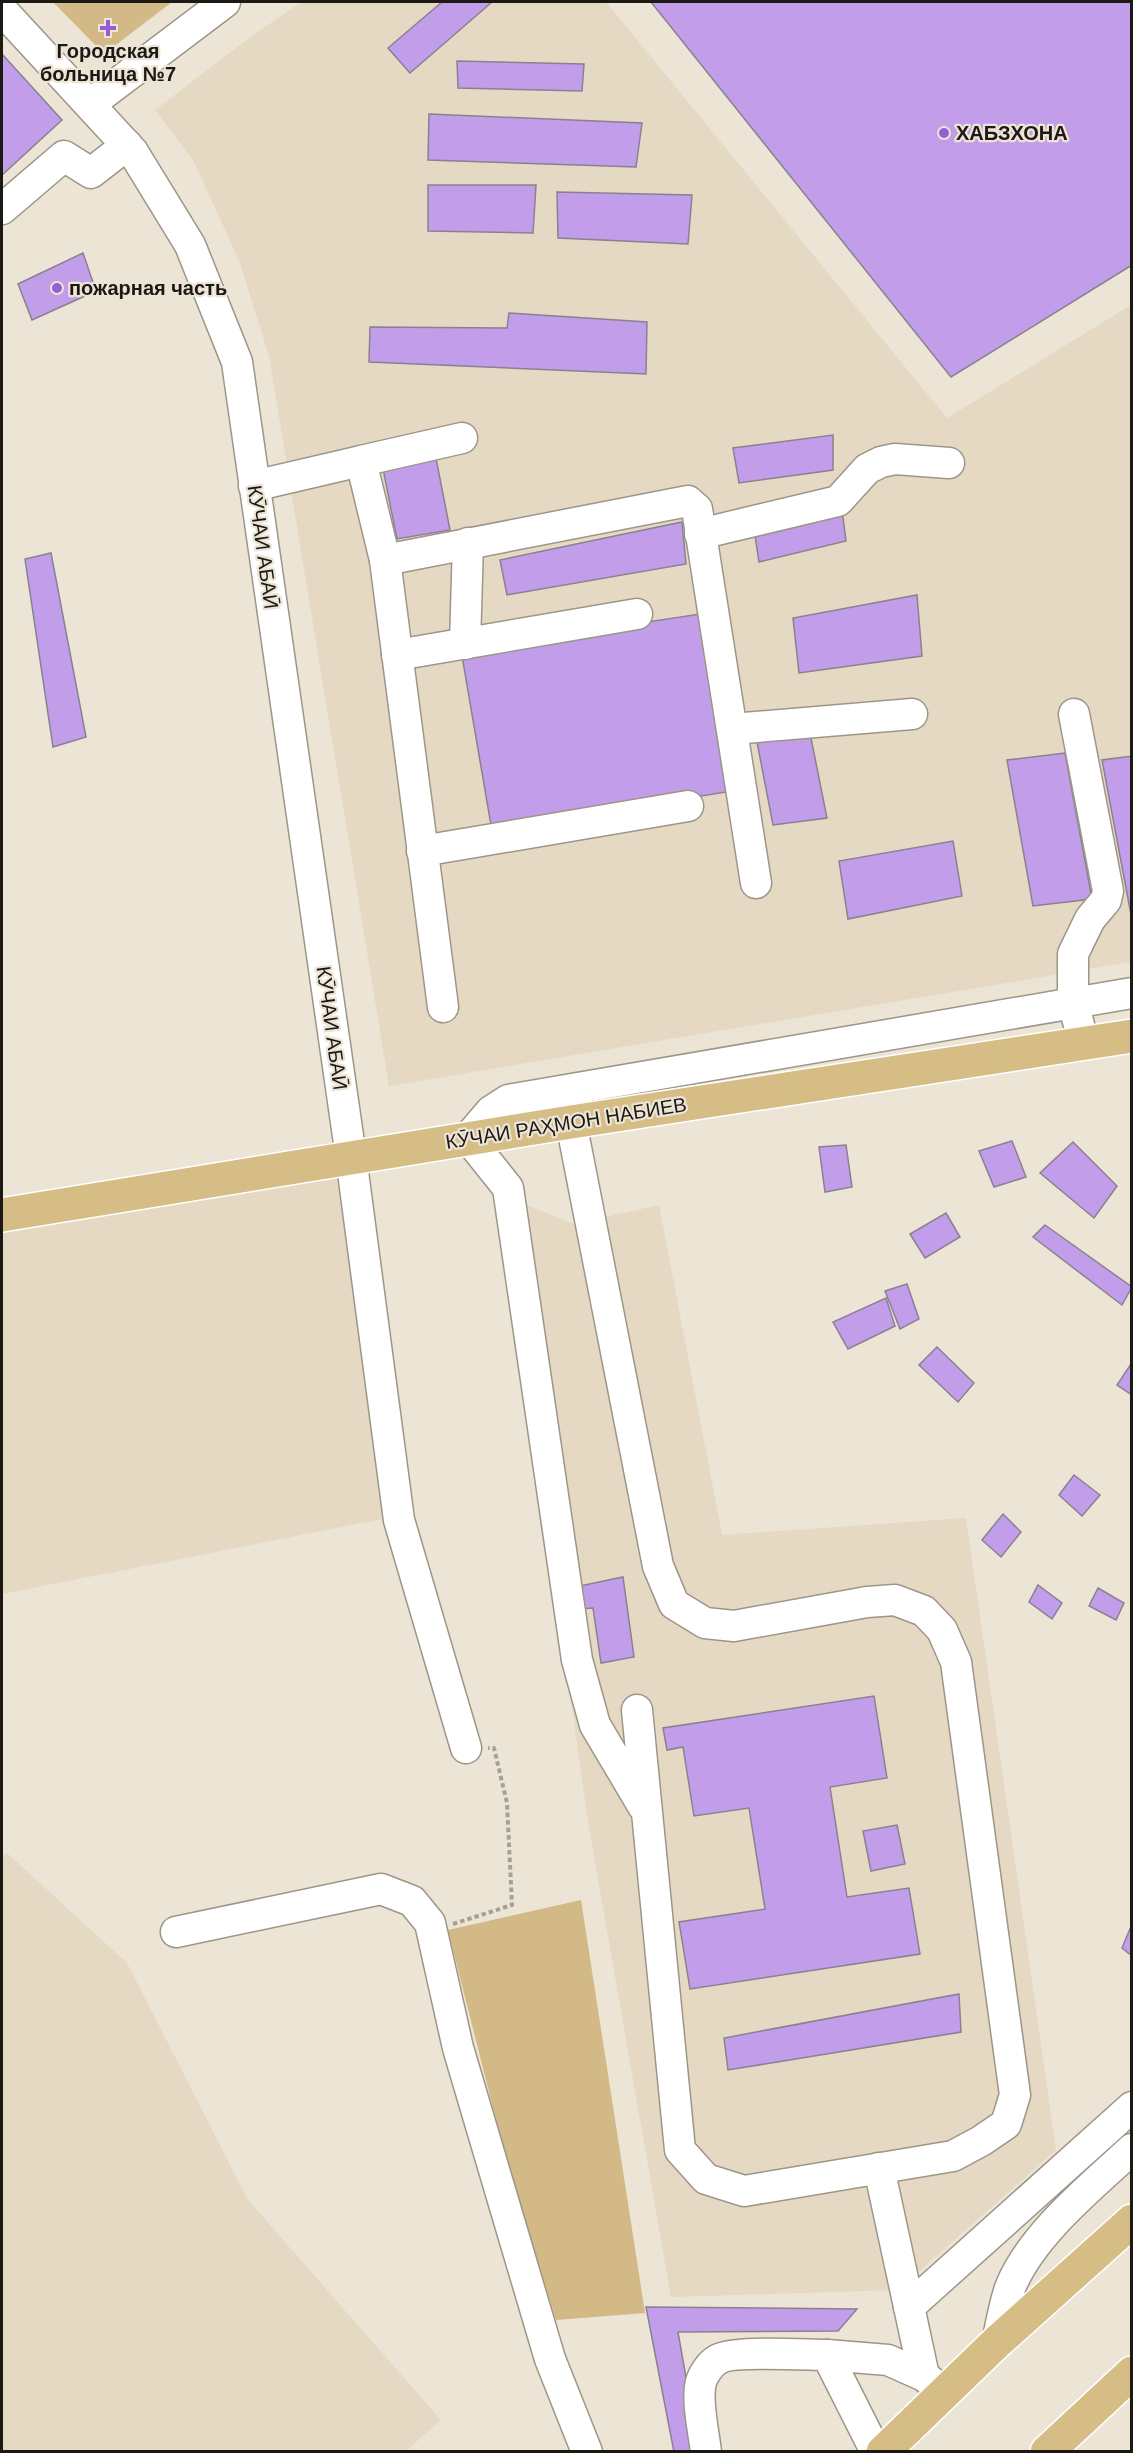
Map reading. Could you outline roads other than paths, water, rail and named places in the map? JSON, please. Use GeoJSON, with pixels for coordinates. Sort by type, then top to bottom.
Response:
{"type":"FeatureCollection","features":[{"type":"Feature","properties":{"kind":"main road","name":"КӮЧАИ РАҲМОН НАБИЕВ"},"geometry":{"type":"LineString","coordinates":[[2,1215],[468,1138],[1131,1036]]}},
{"type":"Feature","properties":{"kind":"main road"},"geometry":{"type":"LineString","coordinates":[[883,2451],[935,2385],[997,2342],[1131,2221]]}},
{"type":"Feature","properties":{"kind":"main road"},"geometry":{"type":"LineString","coordinates":[[1047,2451],[1131,2373]]}},
{"type":"Feature","properties":{"kind":"street"},"geometry":{"type":"LineString","coordinates":[[90,104],[225,2]]}},
{"type":"Feature","properties":{"kind":"street","name":"КӮЧАИ АБАӢ"},"geometry":{"type":"LineString","coordinates":[[2,10],[127,145],[190,245],[237,362],[351,1157],[399,1520],[466,1748]]}},
{"type":"Feature","properties":{"kind":"street"},"geometry":{"type":"LineString","coordinates":[[2,209],[64,156],[91,173],[127,145]]}},
{"type":"Feature","properties":{"kind":"street"},"geometry":{"type":"LineString","coordinates":[[255,486],[462,438]]}},
{"type":"Feature","properties":{"kind":"street"},"geometry":{"type":"LineString","coordinates":[[700,534],[838,501],[867,469],[881,462],[896,459],[949,464]]}},
{"type":"Feature","properties":{"kind":"street"},"geometry":{"type":"LineString","coordinates":[[361,461],[385,560],[443,1007]]}},
{"type":"Feature","properties":{"kind":"street"},"geometry":{"type":"LineString","coordinates":[[385,560],[688,501],[697,509],[756,883]]}},
{"type":"Feature","properties":{"kind":"street"},"geometry":{"type":"LineString","coordinates":[[465,644],[468,543]]}},
{"type":"Feature","properties":{"kind":"street"},"geometry":{"type":"LineString","coordinates":[[397,655],[637,614]]}},
{"type":"Feature","properties":{"kind":"street"},"geometry":{"type":"LineString","coordinates":[[732,729],[912,714]]}},
{"type":"Feature","properties":{"kind":"street"},"geometry":{"type":"LineString","coordinates":[[1074,714],[1108,891],[1106,900],[1090,919],[1072,954],[1073,1003],[1083,1044]]}},
{"type":"Feature","properties":{"kind":"street"},"geometry":{"type":"LineString","coordinates":[[422,851],[688,806]]}},
{"type":"Feature","properties":{"kind":"street"},"geometry":{"type":"LineString","coordinates":[[647,1813],[595,1725],[577,1659],[508,1188],[468,1138],[491,1111],[508,1100],[1131,993]]}},
{"type":"Feature","properties":{"kind":"street"},"geometry":{"type":"LineString","coordinates":[[909,1031],[914,1069]]}},
{"type":"Feature","properties":{"kind":"street"},"geometry":{"type":"LineString","coordinates":[[571,1122],[658,1566],[674,1604],[705,1623],[734,1626],[867,1602],[895,1600],[924,1611],[942,1630],[956,1662],[1015,2095],[1006,2124],[981,2142],[953,2156],[744,2191],[706,2179],[680,2150],[637,1710]]}},
{"type":"Feature","properties":{"kind":"street"},"geometry":{"type":"LineString","coordinates":[[176,1932],[381,1889],[412,1901],[430,1923],[458,2048],[550,2359],[587,2451]]}},
{"type":"Feature","properties":{"kind":"street"},"geometry":{"type":"LineString","coordinates":[[909,2307],[1131,2107]]}},
{"type":"Feature","properties":{"kind":"street"},"geometry":{"type":"LineString","coordinates":[[997,2342],[1010,2289],[1022,2266],[1068,2207],[1131,2149]]}},
{"type":"Feature","properties":{"kind":"street"},"geometry":{"type":"LineString","coordinates":[[879,2168],[909,2307],[935,2385]]}},
{"type":"Feature","properties":{"kind":"street"},"geometry":{"type":"LineString","coordinates":[[706,2451],[699,2398],[701,2382],[708,2369],[718,2359],[735,2355],[827,2355],[888,2360],[935,2385]]}},
{"type":"Feature","properties":{"kind":"street"},"geometry":{"type":"LineString","coordinates":[[827,2355],[876,2451]]}},
{"type":"Feature","properties":{"kind":"place","name":"Городская больница №7"},"geometry":{"type":"Point","coordinates":[108,28]}},
{"type":"Feature","properties":{"kind":"place","name":"ХАБЗХОНА"},"geometry":{"type":"Point","coordinates":[944,133]}},
{"type":"Feature","properties":{"kind":"place","name":"пожарная часть"},"geometry":{"type":"Point","coordinates":[57,288]}}]}
